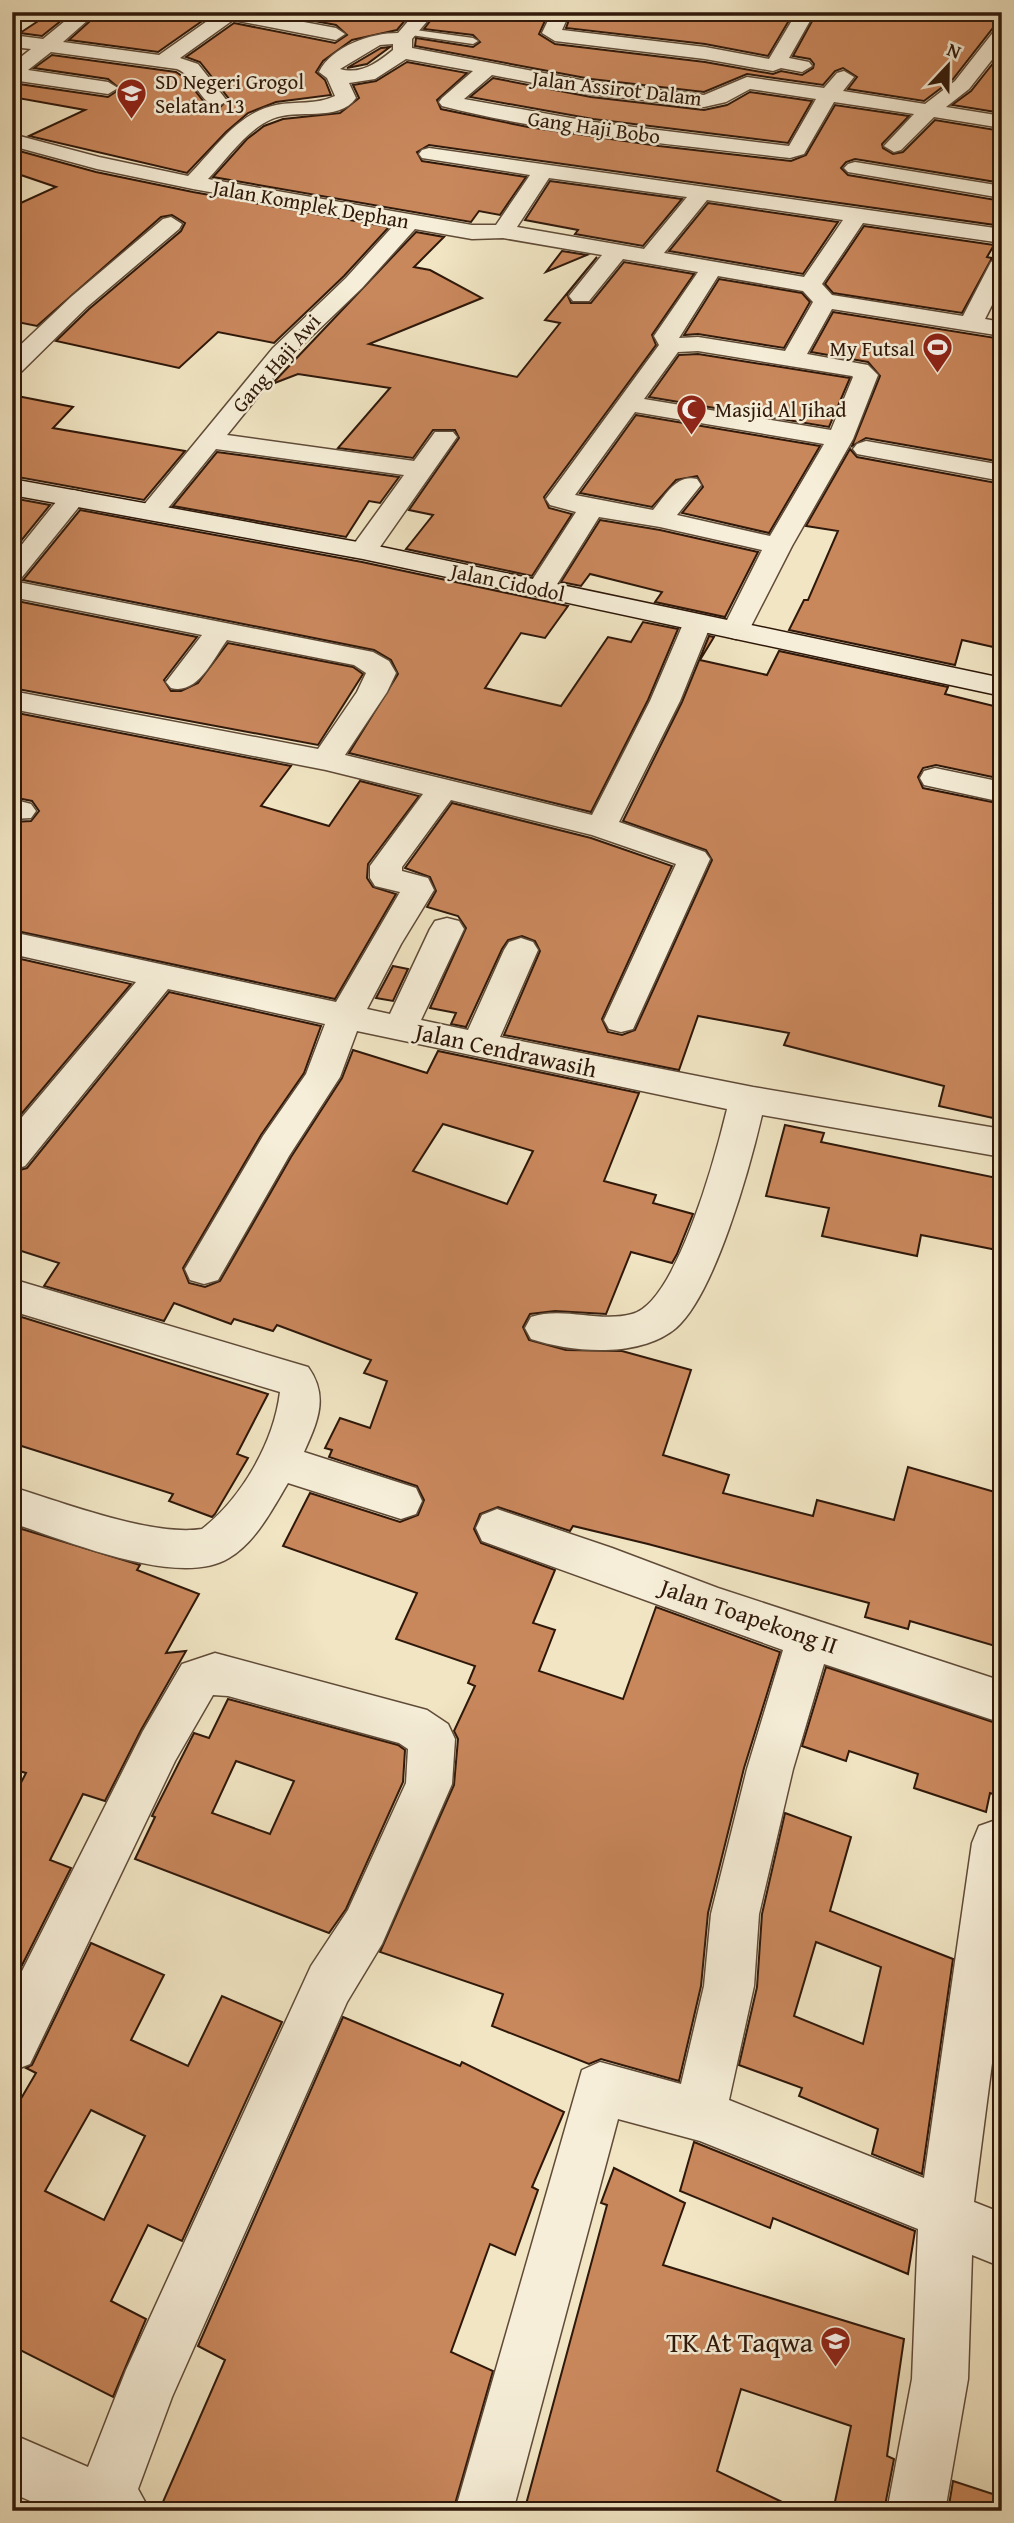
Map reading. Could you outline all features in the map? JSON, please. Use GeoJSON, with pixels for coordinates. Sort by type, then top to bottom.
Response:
{"type":"FeatureCollection","features":[{"type":"Feature","properties":{"kind":"street"},"geometry":{"type":"LineString","coordinates":[[12,74],[88,12]]}},
{"type":"Feature","properties":{"kind":"street"},"geometry":{"type":"LineString","coordinates":[[335,75],[361,78],[404,41],[426,12]]}},
{"type":"Feature","properties":{"kind":"street"},"geometry":{"type":"LineString","coordinates":[[561,12],[552,27],[551,33],[555,35],[705,52],[773,65],[806,12]]}},
{"type":"Feature","properties":{"kind":"street"},"geometry":{"type":"LineString","coordinates":[[161,63],[231,13],[336,34]]}},
{"type":"Feature","properties":{"kind":"street"},"geometry":{"type":"LineString","coordinates":[[894,146],[954,90],[1002,34]]}},
{"type":"Feature","properties":{"kind":"street","name":"Jalan Assirot Dalam"},"geometry":{"type":"LineString","coordinates":[[335,75],[329,72],[332,66],[376,39],[404,41],[487,69],[591,88],[704,101],[719,98],[747,83],[1002,122]]}},
{"type":"Feature","properties":{"kind":"street"},"geometry":{"type":"LineString","coordinates":[[12,41],[181,64],[197,74],[217,101]]}},
{"type":"Feature","properties":{"kind":"street"},"geometry":{"type":"LineString","coordinates":[[777,62],[853,74],[829,95]]}},
{"type":"Feature","properties":{"kind":"street","name":"Gang Haji Bobo"},"geometry":{"type":"LineString","coordinates":[[487,69],[449,102],[502,114],[622,132],[790,152],[797,150],[804,131],[829,95]]}},
{"type":"Feature","properties":{"kind":"street"},"geometry":{"type":"LineString","coordinates":[[12,74],[108,88]]}},
{"type":"Feature","properties":{"kind":"street"},"geometry":{"type":"LineString","coordinates":[[193,183],[242,132],[265,114],[316,108],[346,98],[335,75]]}},
{"type":"Feature","properties":{"kind":"street"},"geometry":{"type":"LineString","coordinates":[[932,88],[979,92]]}},
{"type":"Feature","properties":{"kind":"street"},"geometry":{"type":"LineString","coordinates":[[583,176],[644,111]]}},
{"type":"Feature","properties":{"kind":"street","name":"Jalan Komplek Dephan"},"geometry":{"type":"LineString","coordinates":[[12,140],[97,163],[193,183],[471,232],[503,232],[617,251],[1002,329]]}},
{"type":"Feature","properties":{"kind":"street"},"geometry":{"type":"LineString","coordinates":[[429,154],[1002,236]]}},
{"type":"Feature","properties":{"kind":"street"},"geometry":{"type":"LineString","coordinates":[[855,169],[1002,192]]}},
{"type":"Feature","properties":{"kind":"street"},"geometry":{"type":"LineString","coordinates":[[503,232],[542,172]]}},
{"type":"Feature","properties":{"kind":"street"},"geometry":{"type":"LineString","coordinates":[[649,257],[703,192]]}},
{"type":"Feature","properties":{"kind":"street"},"geometry":{"type":"LineString","coordinates":[[792,360],[818,293],[856,216]]}},
{"type":"Feature","properties":{"kind":"street","name":"Gang Haji Awi"},"geometry":{"type":"LineString","coordinates":[[151,512],[281,353],[354,283],[410,222]]}},
{"type":"Feature","properties":{"kind":"street"},"geometry":{"type":"LineString","coordinates":[[12,366],[79,302],[171,224]]}},
{"type":"Feature","properties":{"kind":"street"},"geometry":{"type":"LineString","coordinates":[[580,296],[617,251]]}},
{"type":"Feature","properties":{"kind":"street"},"geometry":{"type":"LineString","coordinates":[[971,324],[1002,262]]}},
{"type":"Feature","properties":{"kind":"street"},"geometry":{"type":"LineString","coordinates":[[671,345],[666,336],[711,269]]}},
{"type":"Feature","properties":{"kind":"street"},"geometry":{"type":"LineString","coordinates":[[671,345],[698,344],[859,370],[866,375],[840,439],[778,546],[736,630]]}},
{"type":"Feature","properties":{"kind":"street"},"geometry":{"type":"LineString","coordinates":[[671,345],[559,499],[778,546]]}},
{"type":"Feature","properties":{"kind":"street"},"geometry":{"type":"LineString","coordinates":[[629,404],[840,439]]}},
{"type":"Feature","properties":{"kind":"street"},"geometry":{"type":"LineString","coordinates":[[363,551],[444,437]]}},
{"type":"Feature","properties":{"kind":"street"},"geometry":{"type":"LineString","coordinates":[[210,440],[421,470]]}},
{"type":"Feature","properties":{"kind":"street"},"geometry":{"type":"LineString","coordinates":[[866,449],[1002,473]]}},
{"type":"Feature","properties":{"kind":"street"},"geometry":{"type":"LineString","coordinates":[[660,519],[688,485]]}},
{"type":"Feature","properties":{"kind":"street","name":"Jalan Cidodol"},"geometry":{"type":"LineString","coordinates":[[12,487],[363,551],[1002,687]]}},
{"type":"Feature","properties":{"kind":"street"},"geometry":{"type":"LineString","coordinates":[[12,575],[73,498]]}},
{"type":"Feature","properties":{"kind":"street"},"geometry":{"type":"LineString","coordinates":[[541,588],[592,508]]}},
{"type":"Feature","properties":{"kind":"street"},"geometry":{"type":"LineString","coordinates":[[12,589],[363,658],[379,667],[381,673],[372,692],[326,760]]}},
{"type":"Feature","properties":{"kind":"street"},"geometry":{"type":"LineString","coordinates":[[601,827],[665,701],[697,624]]}},
{"type":"Feature","properties":{"kind":"street"},"geometry":{"type":"LineString","coordinates":[[181,682],[219,629]]}},
{"type":"Feature","properties":{"kind":"street"},"geometry":{"type":"LineString","coordinates":[[12,701],[326,760],[601,827],[695,859],[621,1020]]}},
{"type":"Feature","properties":{"kind":"street"},"geometry":{"type":"LineString","coordinates":[[935,778],[1002,792]]}},
{"type":"Feature","properties":{"kind":"street"},"geometry":{"type":"LineString","coordinates":[[204,1269],[276,1146],[322,1077],[345,1017],[385,942],[418,890],[417,886],[386,878],[386,866],[443,789]]}},
{"type":"Feature","properties":{"kind":"street"},"geometry":{"type":"LineString","coordinates":[[400,1028],[447,929]]}},
{"type":"Feature","properties":{"kind":"street","name":"Jalan Cendrawasih"},"geometry":{"type":"LineString","coordinates":[[12,943],[747,1102],[1002,1143]]}},
{"type":"Feature","properties":{"kind":"street"},"geometry":{"type":"LineString","coordinates":[[479,1045],[521,950]]}},
{"type":"Feature","properties":{"kind":"street"},"geometry":{"type":"LineString","coordinates":[[12,1156],[60,1094],[161,975]]}},
{"type":"Feature","properties":{"kind":"street"},"geometry":{"type":"LineString","coordinates":[[545,1328],[622,1331],[649,1326],[663,1317],[694,1271],[747,1102]]}},
{"type":"Feature","properties":{"kind":"street"},"geometry":{"type":"LineString","coordinates":[[12,1295],[294,1379],[302,1389],[301,1401],[280,1462],[237,1524],[209,1547],[173,1550],[12,1505]]}},
{"type":"Feature","properties":{"kind":"street"},"geometry":{"type":"LineString","coordinates":[[280,1462],[401,1501]]}},
{"type":"Feature","properties":{"kind":"street","name":"Jalan Toapekong II"},"geometry":{"type":"LineString","coordinates":[[497,1528],[612,1567],[714,1607],[1002,1702]]}},
{"type":"Feature","properties":{"kind":"street"},"geometry":{"type":"LineString","coordinates":[[700,2115],[729,1986],[735,1914],[769,1769],[809,1637]]}},
{"type":"Feature","properties":{"kind":"street"},"geometry":{"type":"LineString","coordinates":[[12,2046],[153,1758],[198,1679],[215,1674],[228,1675],[411,1725],[432,1740],[429,1784],[365,1927],[329,1984],[146,2389],[113,2507],[12,2463]]}},
{"type":"Feature","properties":{"kind":"street"},"geometry":{"type":"LineString","coordinates":[[916,2511],[940,2379],[946,2216],[996,1843]]}},
{"type":"Feature","properties":{"kind":"street"},"geometry":{"type":"LineString","coordinates":[[484,2511],[561,2240],[600,2088],[700,2115],[1002,2240]]}},
{"type":"Feature","properties":{"kind":"lane"},"geometry":{"type":"LineString","coordinates":[[404,41],[473,41]]}},
{"type":"Feature","properties":{"kind":"building"},"geometry":{"type":"Polygon","coordinates":[[[52,12],[72,12],[42,36],[20,33],[52,12]]]}},
{"type":"Feature","properties":{"kind":"building"},"geometry":{"type":"Polygon","coordinates":[[[100,12],[215,12],[158,52],[69,40],[100,12]]]}},
{"type":"Feature","properties":{"kind":"building"},"geometry":{"type":"Polygon","coordinates":[[[266,12],[412,12],[397,30],[352,40],[323,61],[316,72],[325,80],[331,95],[276,102],[248,113],[187,173],[29,136],[85,110],[12,97],[12,83],[108,97],[120,89],[108,79],[34,68],[52,55],[176,72],[186,79],[204,102],[218,109],[229,99],[200,62],[186,57],[234,23],[335,43],[347,35],[336,25],[266,12]]]}},
{"type":"Feature","properties":{"kind":"building"},"geometry":{"type":"Polygon","coordinates":[[[437,12],[549,12],[539,34],[555,44],[705,62],[773,74],[781,71],[802,75],[813,68],[814,64],[810,59],[793,56],[817,12],[1002,12],[1002,26],[993,28],[953,79],[924,101],[848,89],[857,77],[843,68],[835,71],[823,85],[747,74],[704,92],[591,79],[415,46],[416,38],[473,47],[480,42],[473,35],[424,29],[437,12]]]}},
{"type":"Feature","properties":{"kind":"building"},"geometry":{"type":"Polygon","coordinates":[[[572,12],[794,12],[768,56],[705,44],[566,28],[572,12]]]}},
{"type":"Feature","properties":{"kind":"building"},"geometry":{"type":"Polygon","coordinates":[[[390,47],[367,64],[347,68],[381,48],[390,47]]]}},
{"type":"Feature","properties":{"kind":"building"},"geometry":{"type":"Polygon","coordinates":[[[1002,52],[1002,113],[952,105],[971,91],[1002,52]]]}},
{"type":"Feature","properties":{"kind":"building"},"geometry":{"type":"Polygon","coordinates":[[[407,62],[467,73],[437,100],[441,109],[528,127],[659,146],[791,161],[806,155],[835,105],[909,116],[882,144],[883,148],[893,154],[903,152],[935,120],[1002,131],[1002,183],[855,159],[846,162],[841,168],[848,175],[1002,201],[1002,226],[429,145],[417,152],[422,161],[526,177],[500,215],[479,211],[471,222],[213,177],[247,139],[264,126],[283,119],[340,113],[359,98],[353,85],[376,81],[407,62]]]}},
{"type":"Feature","properties":{"kind":"building"},"geometry":{"type":"Polygon","coordinates":[[[493,78],[591,97],[704,110],[727,105],[750,92],[812,101],[788,143],[593,119],[470,97],[493,78]]]}},
{"type":"Feature","properties":{"kind":"building"},"geometry":{"type":"Polygon","coordinates":[[[12,149],[96,172],[389,227],[344,276],[274,343],[218,332],[179,368],[56,341],[89,309],[181,231],[185,223],[172,215],[161,217],[37,326],[12,321],[12,207],[56,187],[12,172],[12,149]]]}},
{"type":"Feature","properties":{"kind":"building"},"geometry":{"type":"Polygon","coordinates":[[[550,181],[682,199],[643,246],[575,234],[578,230],[525,220],[550,181]]]}},
{"type":"Feature","properties":{"kind":"building"},"geometry":{"type":"Polygon","coordinates":[[[708,203],[838,222],[803,274],[669,251],[708,203]]]}},
{"type":"Feature","properties":{"kind":"building"},"geometry":{"type":"Polygon","coordinates":[[[864,226],[994,245],[987,257],[992,258],[962,313],[833,293],[825,284],[864,226]]]}},
{"type":"Feature","properties":{"kind":"building"},"geometry":{"type":"Polygon","coordinates":[[[416,232],[444,237],[414,267],[430,270],[482,298],[369,344],[517,377],[560,323],[545,320],[597,257],[567,294],[571,303],[591,303],[624,262],[694,274],[652,335],[656,345],[544,497],[549,508],[572,514],[532,576],[406,549],[433,515],[409,510],[459,438],[455,430],[433,430],[413,458],[338,448],[390,388],[298,374],[272,384],[416,232]]]}},
{"type":"Feature","properties":{"kind":"building"},"geometry":{"type":"Polygon","coordinates":[[[562,251],[587,255],[546,272],[562,251]]]}},
{"type":"Feature","properties":{"kind":"building"},"geometry":{"type":"Polygon","coordinates":[[[719,279],[802,293],[810,302],[784,348],[698,334],[684,335],[719,279]]]}},
{"type":"Feature","properties":{"kind":"building"},"geometry":{"type":"Polygon","coordinates":[[[833,312],[1002,339],[1002,462],[866,438],[852,446],[880,376],[868,362],[811,352],[833,312]]]}},
{"type":"Feature","properties":{"kind":"building"},"geometry":{"type":"Polygon","coordinates":[[[698,354],[850,378],[829,427],[649,397],[679,355],[698,354]]]}},
{"type":"Feature","properties":{"kind":"building"},"geometry":{"type":"Polygon","coordinates":[[[12,395],[73,407],[53,428],[185,451],[144,500],[12,476],[12,395]]]}},
{"type":"Feature","properties":{"kind":"building"},"geometry":{"type":"Polygon","coordinates":[[[636,415],[820,446],[769,533],[682,513],[703,487],[697,476],[676,480],[652,507],[580,493],[636,415]]]}},
{"type":"Feature","properties":{"kind":"building"},"geometry":{"type":"Polygon","coordinates":[[[850,449],[857,457],[1002,484],[1002,649],[962,640],[955,665],[789,630],[804,600],[808,600],[838,531],[806,526],[850,449]]]}},
{"type":"Feature","properties":{"kind":"building"},"geometry":{"type":"Polygon","coordinates":[[[217,452],[399,477],[380,503],[369,501],[346,537],[173,506],[217,452]]]}},
{"type":"Feature","properties":{"kind":"building"},"geometry":{"type":"Polygon","coordinates":[[[12,498],[50,505],[12,552],[12,498]]]}},
{"type":"Feature","properties":{"kind":"building"},"geometry":{"type":"Polygon","coordinates":[[[80,510],[362,562],[568,606],[545,638],[521,633],[485,688],[561,706],[608,637],[631,642],[643,622],[678,629],[648,700],[591,812],[349,753],[398,674],[391,660],[374,650],[23,580],[80,510]]]}},
{"type":"Feature","properties":{"kind":"building"},"geometry":{"type":"Polygon","coordinates":[[[600,520],[660,530],[758,552],[725,617],[655,602],[662,592],[590,574],[581,586],[561,582],[600,520]]]}},
{"type":"Feature","properties":{"kind":"building"},"geometry":{"type":"Polygon","coordinates":[[[12,600],[197,637],[164,680],[171,691],[181,691],[198,683],[228,643],[353,667],[363,674],[318,745],[12,688],[12,600]]]}},
{"type":"Feature","properties":{"kind":"building"},"geometry":{"type":"Polygon","coordinates":[[[709,636],[714,637],[700,660],[767,675],[779,651],[948,687],[945,694],[1002,708],[1002,779],[936,765],[923,768],[918,777],[923,788],[1002,804],[1002,870],[993,903],[1002,905],[1002,1120],[939,1106],[944,1086],[784,1045],[789,1033],[698,1016],[679,1070],[504,1035],[540,951],[535,941],[522,936],[508,940],[502,949],[466,1027],[451,1024],[456,1013],[430,1008],[466,928],[458,916],[427,907],[436,891],[430,877],[405,868],[452,803],[591,838],[672,866],[602,1019],[608,1032],[622,1035],[635,1030],[712,860],[706,850],[623,821],[682,702],[709,636]]]}},
{"type":"Feature","properties":{"kind":"building"},"geometry":{"type":"Polygon","coordinates":[[[12,712],[291,766],[261,806],[329,826],[360,781],[419,796],[368,864],[367,878],[373,887],[396,894],[335,999],[12,930],[12,822],[31,821],[39,811],[32,801],[12,797],[12,712]]]}},
{"type":"Feature","properties":{"kind":"building"},"geometry":{"type":"Polygon","coordinates":[[[12,957],[131,984],[12,1125],[12,957]]]}},
{"type":"Feature","properties":{"kind":"building"},"geometry":{"type":"Polygon","coordinates":[[[393,966],[408,969],[393,1001],[376,998],[393,966]]]}},
{"type":"Feature","properties":{"kind":"building"},"geometry":{"type":"Polygon","coordinates":[[[169,992],[321,1026],[304,1073],[261,1135],[183,1268],[189,1283],[205,1287],[220,1281],[291,1157],[342,1078],[353,1050],[427,1073],[438,1051],[639,1093],[604,1181],[656,1195],[653,1203],[693,1214],[677,1254],[672,1263],[631,1252],[606,1314],[555,1311],[530,1314],[523,1327],[529,1340],[566,1350],[622,1351],[691,1370],[663,1455],[729,1475],[723,1493],[813,1516],[817,1500],[894,1520],[908,1467],[1002,1494],[1002,1648],[910,1621],[908,1629],[865,1617],[869,1603],[648,1544],[573,1526],[570,1531],[498,1507],[480,1514],[474,1529],[481,1543],[555,1570],[533,1623],[555,1630],[539,1671],[623,1699],[656,1607],[780,1652],[744,1768],[708,1913],[701,1986],[679,2081],[601,2059],[589,2064],[492,2026],[503,1994],[380,1952],[454,1785],[458,1739],[454,1731],[475,1686],[468,1683],[475,1666],[396,1639],[417,1593],[283,1546],[310,1493],[400,1522],[418,1515],[424,1500],[417,1486],[329,1457],[332,1450],[325,1448],[340,1418],[370,1428],[387,1381],[364,1373],[371,1360],[277,1325],[273,1331],[234,1319],[231,1324],[174,1303],[164,1321],[44,1286],[59,1263],[12,1248],[12,1172],[27,1168],[169,992]],[[443,1124],[413,1171],[507,1204],[533,1151],[443,1124]]]}},
{"type":"Feature","properties":{"kind":"building"},"geometry":{"type":"Polygon","coordinates":[[[785,1125],[824,1133],[821,1142],[1002,1179],[1002,1251],[921,1235],[917,1256],[822,1236],[829,1208],[766,1196],[785,1125]]]}},
{"type":"Feature","properties":{"kind":"building"},"geometry":{"type":"Polygon","coordinates":[[[12,1314],[268,1394],[237,1454],[248,1458],[212,1517],[169,1501],[173,1494],[12,1443],[12,1314]]]}},
{"type":"Feature","properties":{"kind":"building"},"geometry":{"type":"Polygon","coordinates":[[[12,1526],[140,1565],[137,1570],[199,1594],[166,1653],[186,1651],[105,1801],[83,1794],[50,1860],[71,1868],[12,1985],[12,1800],[26,1773],[12,1769],[12,1526]]]}},
{"type":"Feature","properties":{"kind":"building"},"geometry":{"type":"Polygon","coordinates":[[[826,1667],[1002,1725],[1002,1797],[990,1793],[986,1812],[914,1788],[918,1774],[849,1751],[846,1761],[802,1746],[826,1667]]]}},
{"type":"Feature","properties":{"kind":"building"},"geometry":{"type":"Polygon","coordinates":[[[228,1699],[398,1745],[405,1750],[403,1782],[346,1909],[329,1933],[135,1859],[155,1817],[152,1816],[194,1733],[209,1738],[228,1699]],[[236,1761],[212,1813],[270,1834],[294,1781],[236,1761]]]}},
{"type":"Feature","properties":{"kind":"building"},"geometry":{"type":"Polygon","coordinates":[[[785,1813],[851,1837],[830,1911],[953,1959],[922,2174],[872,2154],[878,2129],[799,2096],[802,2088],[739,2065],[757,1987],[762,1914],[785,1813]],[[816,1942],[794,2016],[863,2044],[881,1967],[816,1942]]]}},
{"type":"Feature","properties":{"kind":"building"},"geometry":{"type":"Polygon","coordinates":[[[91,1943],[164,1975],[131,2040],[188,2066],[222,1996],[282,2022],[182,2241],[148,2225],[111,2301],[146,2319],[113,2397],[12,2346],[12,2114],[36,2073],[26,2068],[32,2065],[91,1943]],[[91,2110],[45,2191],[104,2220],[145,2136],[91,2110]]]}},
{"type":"Feature","properties":{"kind":"building"},"geometry":{"type":"Polygon","coordinates":[[[343,2017],[460,2066],[462,2062],[564,2112],[532,2187],[538,2190],[515,2255],[490,2244],[451,2352],[493,2371],[453,2511],[159,2511],[225,2360],[198,2346],[343,2017]]]}},
{"type":"Feature","properties":{"kind":"building"},"geometry":{"type":"Polygon","coordinates":[[[694,2142],[915,2231],[908,2274],[773,2218],[770,2228],[680,2191],[694,2142]]]}},
{"type":"Feature","properties":{"kind":"building"},"geometry":{"type":"Polygon","coordinates":[[[614,2168],[685,2203],[663,2265],[904,2339],[887,2456],[894,2459],[884,2511],[833,2511],[851,2426],[741,2389],[717,2471],[801,2511],[516,2511],[517,2504],[525,2508],[607,2205],[601,2203],[614,2168]]]}},
{"type":"Feature","properties":{"kind":"building"},"geometry":{"type":"Polygon","coordinates":[[[953,2481],[1002,2497],[1002,2511],[948,2511],[953,2481]]]}},
{"type":"Feature","properties":{"kind":"place","name":"SD Negeri Grogol Selatan 13"},"geometry":{"type":"Point","coordinates":[132,120]}},
{"type":"Feature","properties":{"kind":"place","name":"My Futsal"},"geometry":{"type":"Point","coordinates":[938,375]}},
{"type":"Feature","properties":{"kind":"place","name":"Masjid Al Jihad"},"geometry":{"type":"Point","coordinates":[692,436]}},
{"type":"Feature","properties":{"kind":"place","name":"TK At Taqwa"},"geometry":{"type":"Point","coordinates":[836,2368]}}]}
